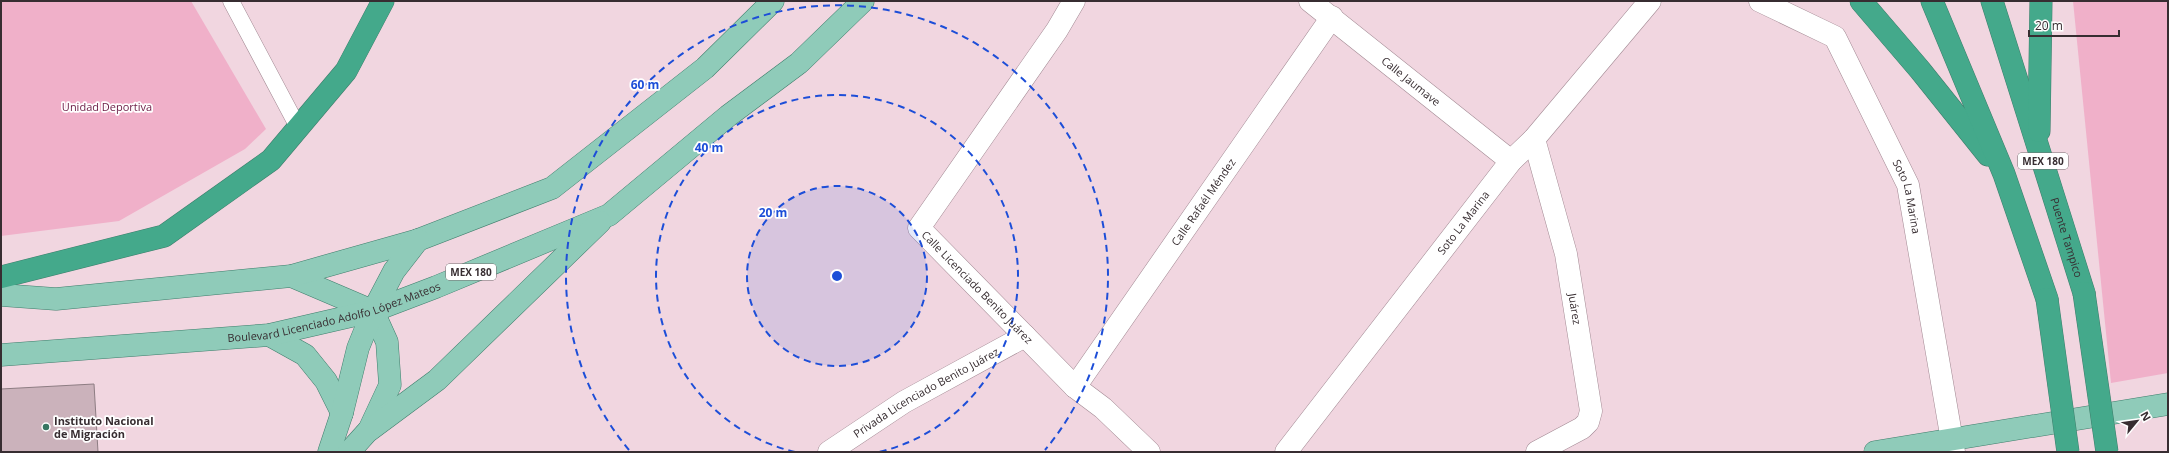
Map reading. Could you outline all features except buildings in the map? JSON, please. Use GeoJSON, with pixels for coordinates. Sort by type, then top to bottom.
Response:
{"type":"FeatureCollection","features":[{"type":"Feature","properties":{"kind":"highway"},"geometry":{"type":"LineString","coordinates":[[1,277],[164,236],[271,160],[299,129],[346,71],[384,1]]}},
{"type":"Feature","properties":{"kind":"highway","name":"MEX 180"},"geometry":{"type":"LineString","coordinates":[[1861,1],[1920,70],[2004,174]]}},
{"type":"Feature","properties":{"kind":"highway","name":"MEX 180"},"geometry":{"type":"LineString","coordinates":[[1932,1],[2004,174],[2047,299],[2068,452]]}},
{"type":"Feature","properties":{"kind":"highway","name":"MEX 180"},"geometry":{"type":"LineString","coordinates":[[1987,1],[2000,29]]}},
{"type":"Feature","properties":{"kind":"highway","name":"MEX 180"},"geometry":{"type":"LineString","coordinates":[[1992,1],[2000,29]]}},
{"type":"Feature","properties":{"kind":"highway"},"geometry":{"type":"LineString","coordinates":[[2039,148],[2041,1]]}},
{"type":"Feature","properties":{"kind":"highway","name":"Puente Tampico"},"geometry":{"type":"LineString","coordinates":[[2000,29],[2084,293],[2107,452]]}},
{"type":"Feature","properties":{"kind":"main road"},"geometry":{"type":"LineString","coordinates":[[1,295],[56,298],[292,276],[418,240],[552,188],[705,68],[773,1]]}},
{"type":"Feature","properties":{"kind":"main road","name":"Boulevard Licenciado Adolfo López Mateos"},"geometry":{"type":"LineString","coordinates":[[1,355],[269,335],[373,311],[436,287],[609,215],[728,116],[799,63],[863,1]]}},
{"type":"Feature","properties":{"kind":"main road"},"geometry":{"type":"LineString","coordinates":[[349,452],[368,432],[437,380],[609,215]]}},
{"type":"Feature","properties":{"kind":"main road"},"geometry":{"type":"LineString","coordinates":[[329,452],[342,413],[358,348],[373,311],[394,271],[418,240]]}},
{"type":"Feature","properties":{"kind":"main road"},"geometry":{"type":"LineString","coordinates":[[292,276],[373,311],[387,342],[390,385],[368,432]]}},
{"type":"Feature","properties":{"kind":"main road"},"geometry":{"type":"LineString","coordinates":[[269,335],[305,355],[326,381],[342,413]]}},
{"type":"Feature","properties":{"kind":"main road"},"geometry":{"type":"LineString","coordinates":[[1875,452],[1953,445],[2168,404]]}},
{"type":"Feature","properties":{"kind":"street","name":"Calle Licenciado Benito Juárez"},"geometry":{"type":"LineString","coordinates":[[1074,1],[1057,30],[919,228],[1075,387],[1103,408],[1149,452]]}},
{"type":"Feature","properties":{"kind":"street","name":"Calle Jaumave"},"geometry":{"type":"LineString","coordinates":[[1310,1],[1511,161]]}},
{"type":"Feature","properties":{"kind":"street","name":"Soto La Marina"},"geometry":{"type":"LineString","coordinates":[[1286,452],[1511,161],[1534,139],[1650,1]]}},
{"type":"Feature","properties":{"kind":"street","name":"Soto La Marina"},"geometry":{"type":"LineString","coordinates":[[1760,1],[1835,37],[1908,184],[1953,445]]}},
{"type":"Feature","properties":{"kind":"street","name":"Calle Rafaél Méndez"},"geometry":{"type":"LineString","coordinates":[[1075,387],[1332,17]]}},
{"type":"Feature","properties":{"kind":"street","name":"Juárez"},"geometry":{"type":"LineString","coordinates":[[1534,139],[1566,254],[1591,410],[1588,422],[1582,428],[1537,452]]}},
{"type":"Feature","properties":{"kind":"street","name":"Privada Licenciado Benito Juárez"},"geometry":{"type":"LineString","coordinates":[[829,452],[904,402],[1025,336]]}},
{"type":"Feature","properties":{"kind":"lane"},"geometry":{"type":"LineString","coordinates":[[231,1],[299,129]]}},
{"type":"Feature","properties":{"kind":"green space","name":"Unidad Deportiva"},"geometry":{"type":"Polygon","coordinates":[[[1,1],[191,1],[266,129],[245,149],[119,221],[1,236],[1,1]]]}},
{"type":"Feature","properties":{"kind":"green space"},"geometry":{"type":"Polygon","coordinates":[[[2073,1],[2168,1],[2168,373],[2111,383],[2073,1]]]}},
{"type":"Feature","properties":{"kind":"place","name":"Instituto Nacional de Migración"},"geometry":{"type":"Point","coordinates":[46,427]}}]}
